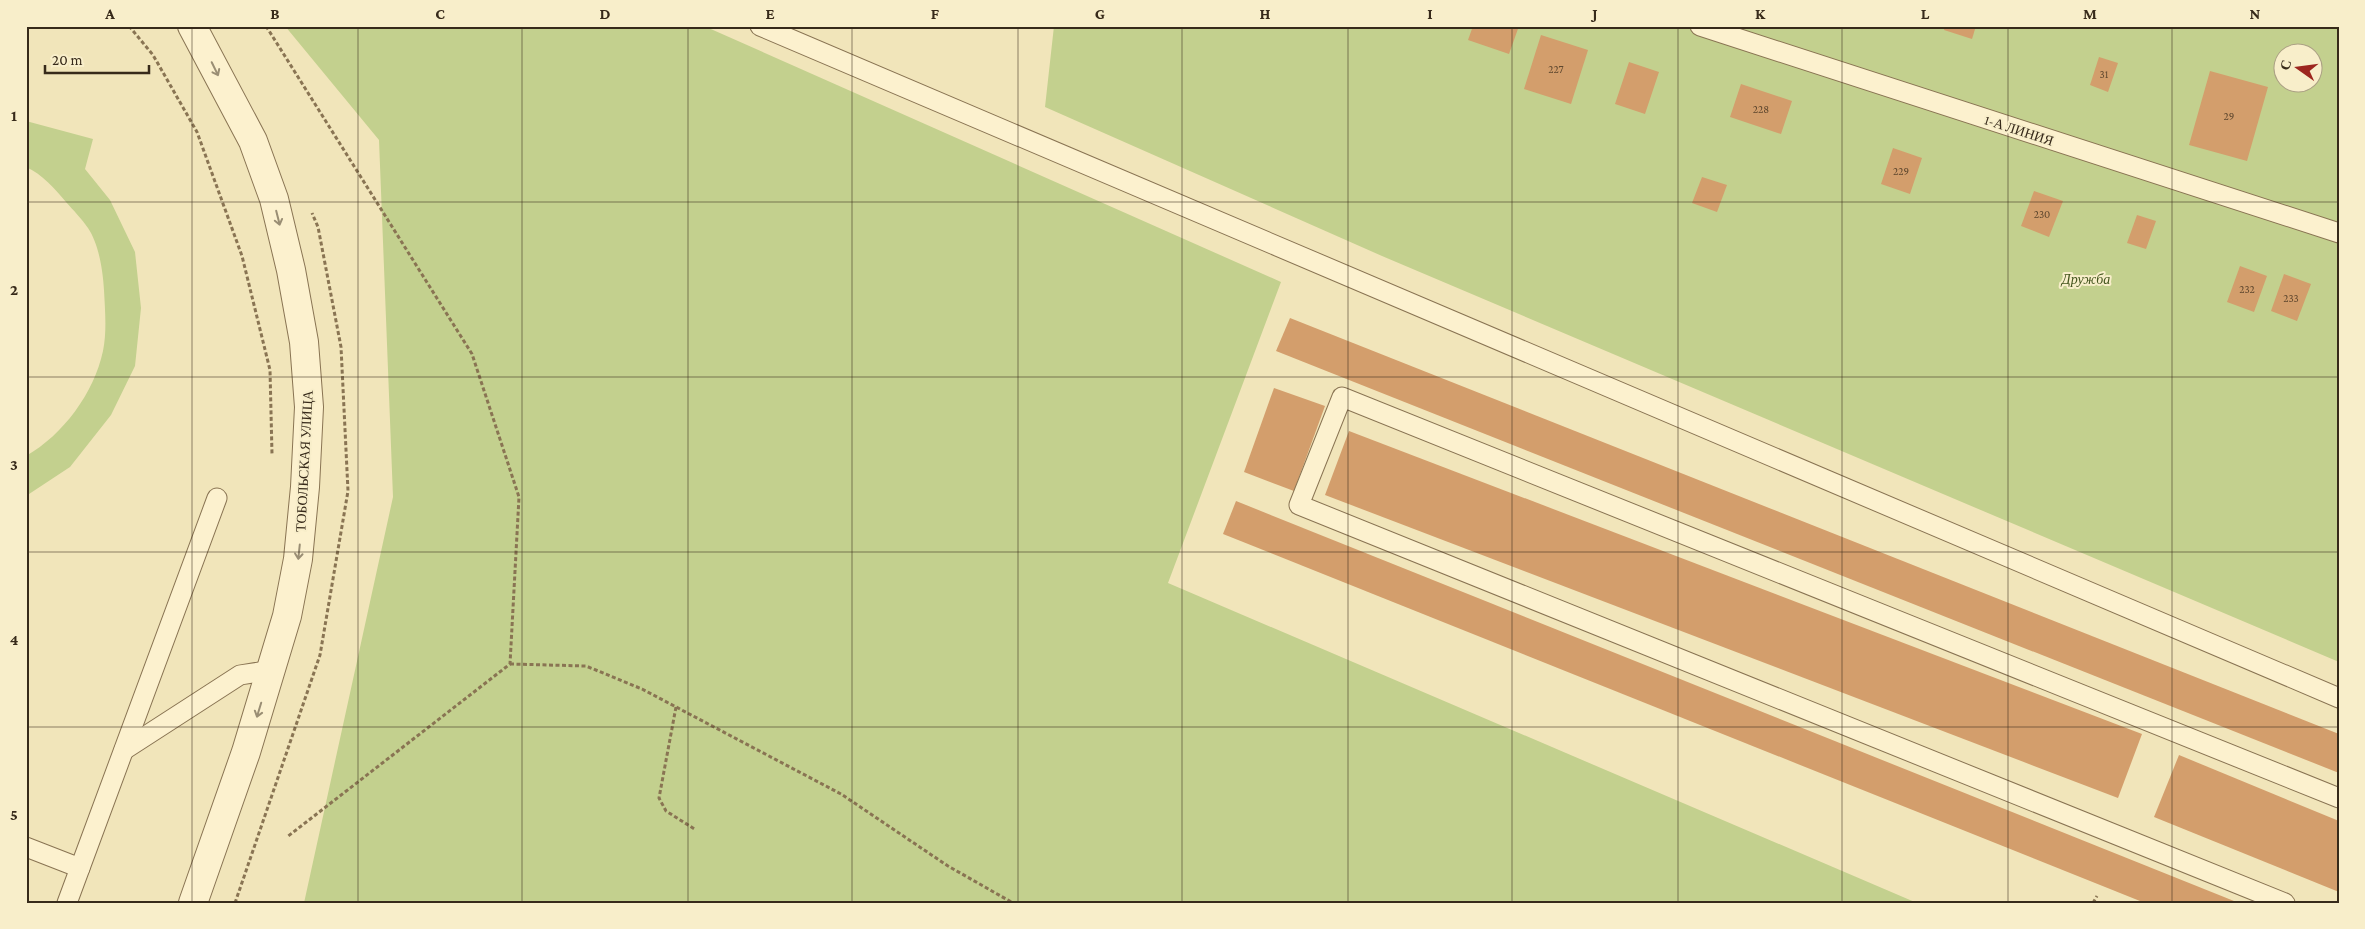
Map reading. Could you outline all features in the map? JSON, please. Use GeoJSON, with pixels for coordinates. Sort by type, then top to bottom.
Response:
{"type":"FeatureCollection","features":[{"type":"Feature","properties":{"kind":"street","name":"ТОБОЛЬСКАЯ УЛИЦА"},"geometry":{"type":"LineString","coordinates":[[192,26],[253,141],[274,199],[291,270],[304,342],[310,407],[305,496],[298,559],[287,616],[272,670],[194,903]]}},
{"type":"Feature","properties":{"kind":"lane"},"geometry":{"type":"LineString","coordinates":[[760,26],[2339,698]]}},
{"type":"Feature","properties":{"kind":"lane","name":"1-А ЛИНИЯ"},"geometry":{"type":"LineString","coordinates":[[1700,26],[2339,233]]}},
{"type":"Feature","properties":{"kind":"lane"},"geometry":{"type":"LineString","coordinates":[[2285,903],[1299,505],[1342,397],[2339,798]]}},
{"type":"Feature","properties":{"kind":"lane"},"geometry":{"type":"LineString","coordinates":[[68,903],[217,498]]}},
{"type":"Feature","properties":{"kind":"lane"},"geometry":{"type":"LineString","coordinates":[[124,750],[240,675],[272,670]]}},
{"type":"Feature","properties":{"kind":"lane"},"geometry":{"type":"LineString","coordinates":[[26,847],[80,868]]}},
{"type":"Feature","properties":{"kind":"path"},"geometry":{"type":"LineString","coordinates":[[129,26],[153,55],[197,132],[242,256],[270,370],[273,458]]}},
{"type":"Feature","properties":{"kind":"path"},"geometry":{"type":"LineString","coordinates":[[266,26],[472,354],[520,497],[510,664]]}},
{"type":"Feature","properties":{"kind":"path"},"geometry":{"type":"LineString","coordinates":[[286,837],[510,664],[586,666],[642,689],[841,794],[948,866],[1012,903]]}},
{"type":"Feature","properties":{"kind":"path"},"geometry":{"type":"LineString","coordinates":[[676,707],[659,798],[666,811],[696,830]]}},
{"type":"Feature","properties":{"kind":"path"},"geometry":{"type":"LineString","coordinates":[[2093,903],[2097,896]]}},
{"type":"Feature","properties":{"kind":"green space"},"geometry":{"type":"Polygon","coordinates":[[[285,26],[704,26],[1281,282],[1168,583],[1917,903],[304,903],[393,497],[379,140],[285,26]]]}},
{"type":"Feature","properties":{"kind":"green space","name":"Дружба"},"geometry":{"type":"Polygon","coordinates":[[[1054,26],[2339,26],[2339,662],[1382,256],[1045,107],[1054,26]]]}},
{"type":"Feature","properties":{"kind":"green space"},"geometry":{"type":"Polygon","coordinates":[[[26,121],[93,139],[85,169],[110,200],[135,252],[141,308],[135,366],[111,415],[70,467],[26,496],[26,456],[40,447],[64,425],[84,397],[99,367],[105,336],[105,320],[103,275],[95,242],[86,225],[57,192],[43,178],[26,167],[26,121]]]}},
{"type":"Feature","properties":{"kind":"building"},"geometry":{"type":"Polygon","coordinates":[[[1473,26],[1519,26],[1509,54],[1468,40],[1473,26]]]}},
{"type":"Feature","properties":{"kind":"building"},"geometry":{"type":"Polygon","coordinates":[[[1945,26],[1976,26],[1972,39],[1944,30],[1945,26]]]}},
{"type":"Feature","properties":{"kind":"building"},"geometry":{"type":"Polygon","coordinates":[[[1541,35],[1588,50],[1571,104],[1524,89],[1541,35]]]}},
{"type":"Feature","properties":{"kind":"building"},"geometry":{"type":"Polygon","coordinates":[[[2099,57],[2118,63],[2108,92],[2090,85],[2099,57]]]}},
{"type":"Feature","properties":{"kind":"building"},"geometry":{"type":"Polygon","coordinates":[[[1629,62],[1659,72],[1645,114],[1615,104],[1629,62]]]}},
{"type":"Feature","properties":{"kind":"building"},"geometry":{"type":"Polygon","coordinates":[[[2210,71],[2268,87],[2247,161],[2189,145],[2210,71]]]}},
{"type":"Feature","properties":{"kind":"building"},"geometry":{"type":"Polygon","coordinates":[[[1741,84],[1792,101],[1781,134],[1730,117],[1741,84]]]}},
{"type":"Feature","properties":{"kind":"building"},"geometry":{"type":"Polygon","coordinates":[[[1893,148],[1922,158],[1910,194],[1881,184],[1893,148]]]}},
{"type":"Feature","properties":{"kind":"building"},"geometry":{"type":"Polygon","coordinates":[[[1702,177],[1727,185],[1717,212],[1692,203],[1702,177]]]}},
{"type":"Feature","properties":{"kind":"building"},"geometry":{"type":"Polygon","coordinates":[[[2034,191],[2063,201],[2049,237],[2021,226],[2034,191]]]}},
{"type":"Feature","properties":{"kind":"building"},"geometry":{"type":"Polygon","coordinates":[[[2137,215],[2156,221],[2146,249],[2127,243],[2137,215]]]}},
{"type":"Feature","properties":{"kind":"building"},"geometry":{"type":"Polygon","coordinates":[[[2240,266],[2267,276],[2254,312],[2227,302],[2240,266]]]}},
{"type":"Feature","properties":{"kind":"building"},"geometry":{"type":"Polygon","coordinates":[[[2284,274],[2311,284],[2297,321],[2271,311],[2284,274]]]}},
{"type":"Feature","properties":{"kind":"building"},"geometry":{"type":"Polygon","coordinates":[[[1290,318],[2339,734],[2339,773],[1276,351],[1290,318]]]}},
{"type":"Feature","properties":{"kind":"building"},"geometry":{"type":"Polygon","coordinates":[[[1274,388],[1325,406],[1294,491],[1244,472],[1274,388]]]}},
{"type":"Feature","properties":{"kind":"building"},"geometry":{"type":"Polygon","coordinates":[[[1349,431],[2142,734],[2118,798],[1325,495],[1349,431]]]}},
{"type":"Feature","properties":{"kind":"building"},"geometry":{"type":"Polygon","coordinates":[[[1236,501],[2239,903],[2145,903],[1223,534],[1236,501]]]}},
{"type":"Feature","properties":{"kind":"building"},"geometry":{"type":"Polygon","coordinates":[[[2179,755],[2339,821],[2339,892],[2154,817],[2179,755]]]}}]}
